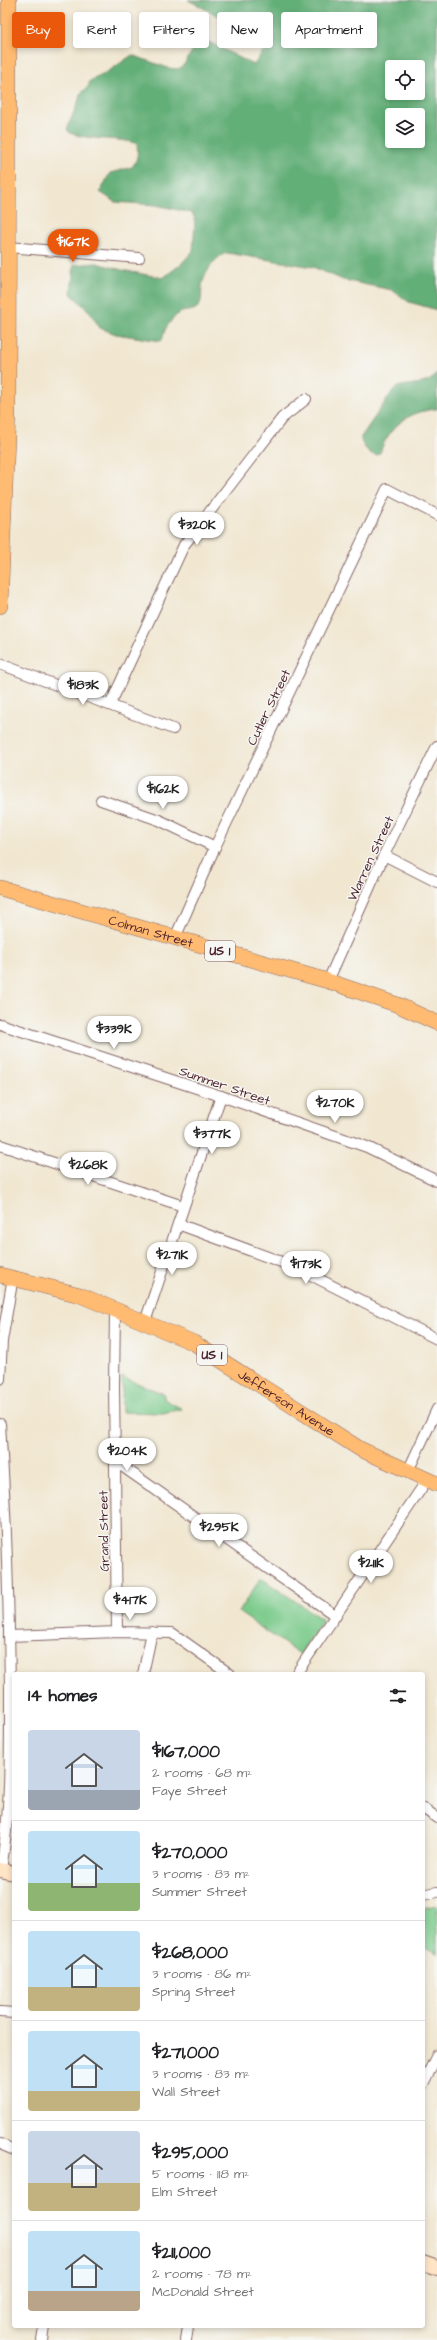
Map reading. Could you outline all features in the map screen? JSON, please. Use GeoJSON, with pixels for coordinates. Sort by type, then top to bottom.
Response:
{"type":"FeatureCollection","features":[{"type":"Feature","properties":{"kind":"main road"},"geometry":{"type":"LineString","coordinates":[[0,601],[8,437],[8,247],[4,207],[9,0]]}},
{"type":"Feature","properties":{"kind":"main road","name":"Colman Street"},"geometry":{"type":"LineString","coordinates":[[0,888],[328,981],[398,1005],[437,1022]]}},
{"type":"Feature","properties":{"kind":"main road","name":"Jefferson Avenue"},"geometry":{"type":"LineString","coordinates":[[6,1276],[80,1295],[194,1343],[360,1449],[432,1482]]}},
{"type":"Feature","properties":{"kind":"street"},"geometry":{"type":"LineString","coordinates":[[8,247],[139,258]]}},
{"type":"Feature","properties":{"kind":"street"},"geometry":{"type":"LineString","coordinates":[[110,704],[184,545],[282,418],[306,400]]}},
{"type":"Feature","properties":{"kind":"street","name":"Cutler Street"},"geometry":{"type":"LineString","coordinates":[[174,938],[215,847],[387,489],[437,515]]}},
{"type":"Feature","properties":{"kind":"street"},"geometry":{"type":"LineString","coordinates":[[0,664],[110,704],[173,729]]}},
{"type":"Feature","properties":{"kind":"street","name":"Warren Street"},"geometry":{"type":"LineString","coordinates":[[328,981],[384,855],[437,746]]}},
{"type":"Feature","properties":{"kind":"street"},"geometry":{"type":"LineString","coordinates":[[101,800],[159,820],[215,847]]}},
{"type":"Feature","properties":{"kind":"street"},"geometry":{"type":"LineString","coordinates":[[384,855],[437,882]]}},
{"type":"Feature","properties":{"kind":"street","name":"Summer Street"},"geometry":{"type":"LineString","coordinates":[[0,1024],[221,1096],[367,1147],[437,1181]]}},
{"type":"Feature","properties":{"kind":"street"},"geometry":{"type":"LineString","coordinates":[[145,1322],[221,1096]]}},
{"type":"Feature","properties":{"kind":"street"},"geometry":{"type":"LineString","coordinates":[[0,1145],[183,1206]]}},
{"type":"Feature","properties":{"kind":"street"},"geometry":{"type":"LineString","coordinates":[[178,1224],[295,1267],[437,1339]]}},
{"type":"Feature","properties":{"kind":"street"},"geometry":{"type":"LineString","coordinates":[[0,1379],[6,1276]]}},
{"type":"Feature","properties":{"kind":"street","name":"Grand Street"},"geometry":{"type":"LineString","coordinates":[[115,1310],[113,1370],[116,1462],[117,1632]]}},
{"type":"Feature","properties":{"kind":"street"},"geometry":{"type":"LineString","coordinates":[[408,1471],[437,1409]]}},
{"type":"Feature","properties":{"kind":"street"},"geometry":{"type":"LineString","coordinates":[[0,1424],[7,1521],[10,1636],[9,1787],[5,1871]]}},
{"type":"Feature","properties":{"kind":"street"},"geometry":{"type":"LineString","coordinates":[[116,1462],[336,1616]]}},
{"type":"Feature","properties":{"kind":"street"},"geometry":{"type":"LineString","coordinates":[[297,1672],[432,1482]]}},
{"type":"Feature","properties":{"kind":"street"},"geometry":{"type":"LineString","coordinates":[[10,1636],[117,1632],[172,1633],[227,1672]]}},
{"type":"Feature","properties":{"kind":"street"},"geometry":{"type":"LineString","coordinates":[[143,1672],[152,1632]]}},
{"type":"Feature","properties":{"kind":"street"},"geometry":{"type":"LineString","coordinates":[[425,1809],[437,1818]]}},
{"type":"Feature","properties":{"kind":"street"},"geometry":{"type":"LineString","coordinates":[[425,1895],[437,1892]]}},
{"type":"Feature","properties":{"kind":"street"},"geometry":{"type":"LineString","coordinates":[[0,2012],[12,2013]]}},
{"type":"Feature","properties":{"kind":"street"},"geometry":{"type":"LineString","coordinates":[[425,2080],[437,2055]]}},
{"type":"Feature","properties":{"kind":"street"},"geometry":{"type":"LineString","coordinates":[[0,2144],[12,2149]]}},
{"type":"Feature","properties":{"kind":"street"},"geometry":{"type":"LineString","coordinates":[[425,2264],[437,2268]]}},
{"type":"Feature","properties":{"kind":"street"},"geometry":{"type":"LineString","coordinates":[[42,2340],[44,2328]]}},
{"type":"Feature","properties":{"kind":"street"},"geometry":{"type":"LineString","coordinates":[[186,2340],[188,2328]]}},
{"type":"Feature","properties":{"kind":"green space"},"geometry":{"type":"Polygon","coordinates":[[[188,0],[437,0],[437,310],[409,302],[392,290],[343,280],[313,267],[227,253],[218,258],[208,271],[203,281],[200,305],[196,309],[176,315],[164,331],[163,339],[161,341],[116,334],[100,328],[89,311],[71,294],[74,265],[97,263],[122,270],[163,278],[181,264],[193,251],[195,219],[192,213],[156,205],[115,202],[100,192],[110,173],[132,167],[137,156],[137,144],[122,140],[79,136],[67,130],[80,94],[88,87],[90,81],[109,71],[132,55],[168,68],[178,69],[182,66],[194,48],[209,48],[209,42],[217,46],[217,48],[221,48],[254,65],[265,48],[273,48],[273,12],[217,12],[217,15],[188,0]]]}},
{"type":"Feature","properties":{"kind":"green space"},"geometry":{"type":"Polygon","coordinates":[[[437,373],[437,409],[418,413],[401,422],[389,435],[380,453],[377,455],[371,454],[362,443],[361,437],[394,389],[405,385],[429,381],[437,373]]]}},
{"type":"Feature","properties":{"kind":"green space"},"geometry":{"type":"Polygon","coordinates":[[[122,1377],[164,1394],[164,1399],[182,1409],[163,1413],[122,1412],[122,1377]]]}},
{"type":"Feature","properties":{"kind":"green space"},"geometry":{"type":"Polygon","coordinates":[[[261,1578],[323,1620],[300,1654],[238,1612],[261,1578]]]}},
{"type":"Feature","properties":{"kind":"green space"},"geometry":{"type":"Polygon","coordinates":[[[437,1905],[437,1954],[425,1948],[425,1908],[437,1905]]]}}]}
